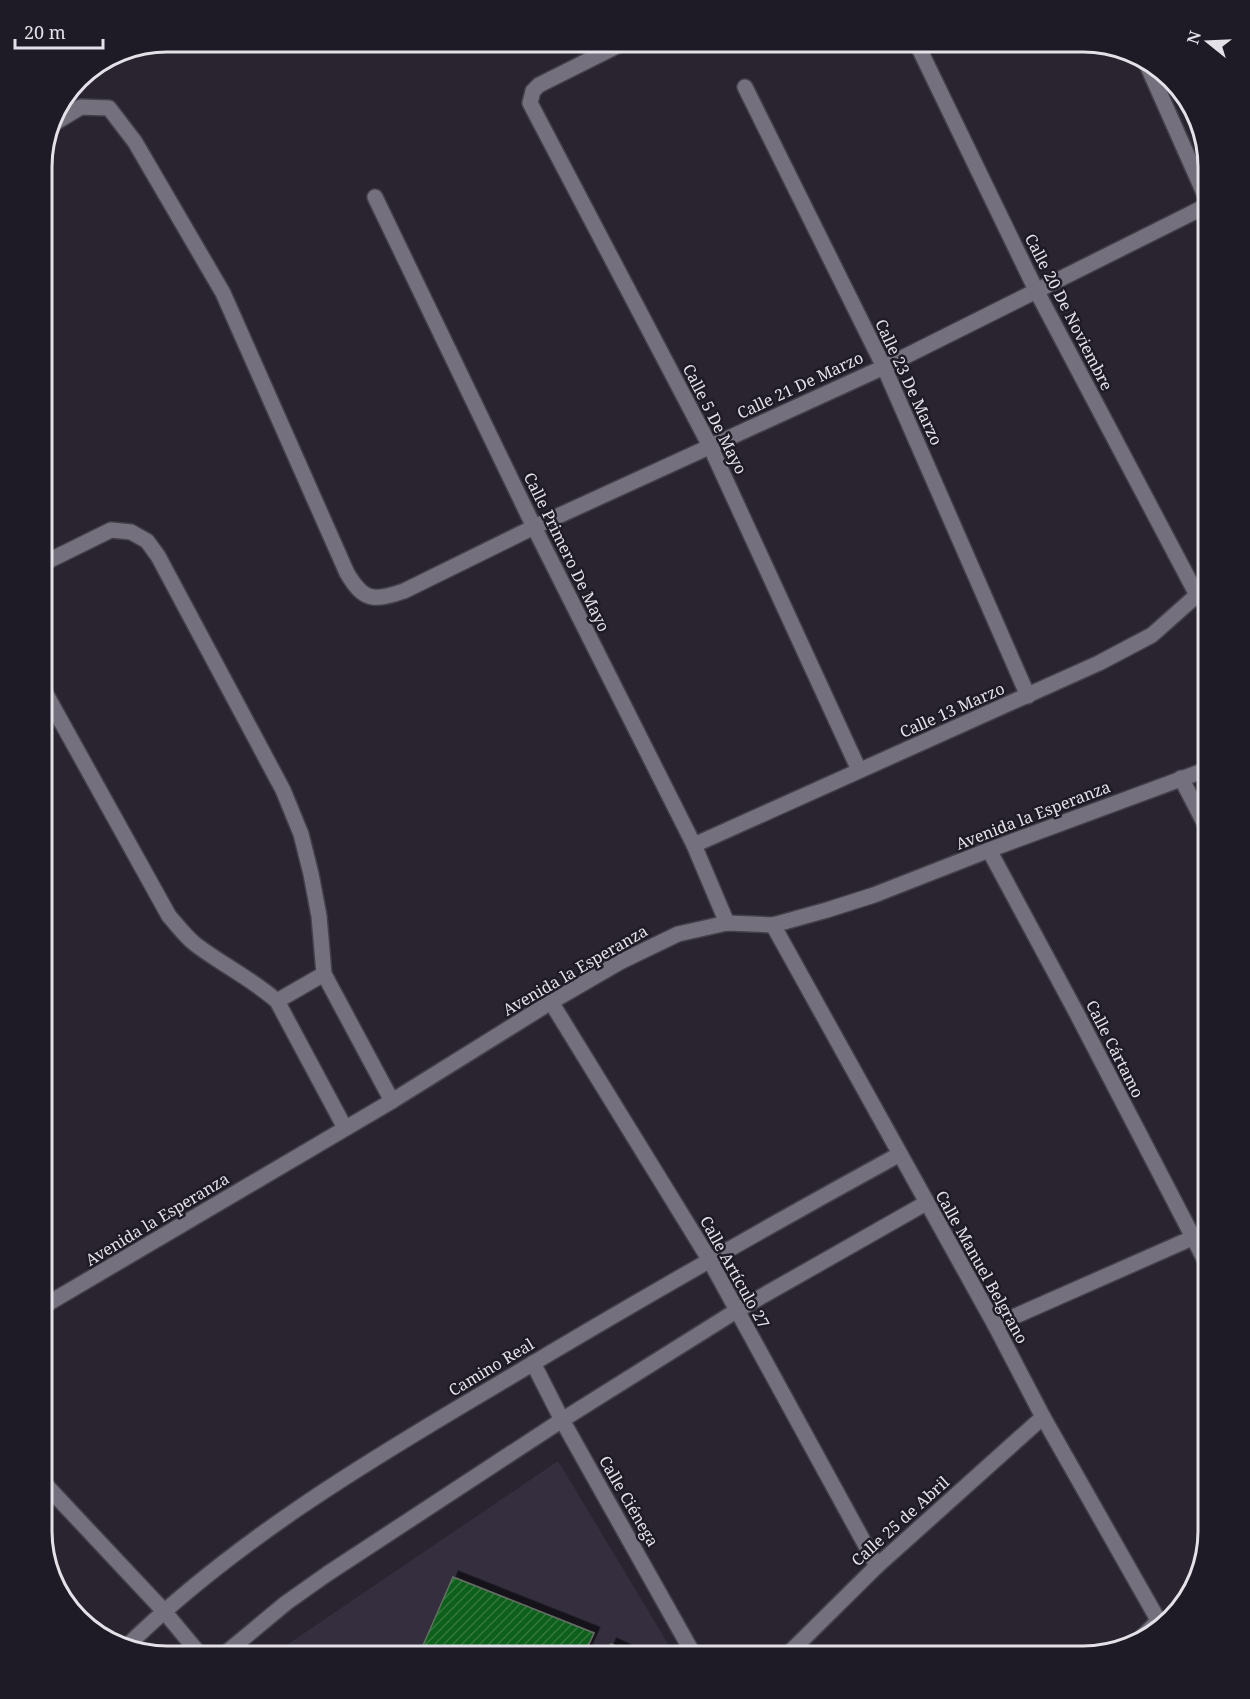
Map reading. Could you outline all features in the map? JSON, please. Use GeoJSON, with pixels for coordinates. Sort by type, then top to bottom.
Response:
{"type":"FeatureCollection","features":[{"type":"Feature","properties":{"kind":"street","name":"Calle 5 De Mayo"},"geometry":{"type":"LineString","coordinates":[[604,52],[539,85],[533,91],[530,103],[532,111],[710,446],[859,770]]}},
{"type":"Feature","properties":{"kind":"street","name":"Calle 20 De Noviembre"},"geometry":{"type":"LineString","coordinates":[[921,53],[1036,290],[1197,595]]}},
{"type":"Feature","properties":{"kind":"street"},"geometry":{"type":"LineString","coordinates":[[1151,75],[1198,181]]}},
{"type":"Feature","properties":{"kind":"street","name":"Calle 23 De Marzo"},"geometry":{"type":"LineString","coordinates":[[745,87],[884,367],[1028,696]]}},
{"type":"Feature","properties":{"kind":"street","name":"Calle 21 De Marzo"},"geometry":{"type":"LineString","coordinates":[[63,118],[81,107],[109,108],[135,142],[223,293],[352,581],[357,590],[370,597],[382,598],[404,591],[534,527],[884,367],[1198,209]]}},
{"type":"Feature","properties":{"kind":"street","name":"Calle Primero De Mayo"},"geometry":{"type":"LineString","coordinates":[[375,197],[534,527],[694,846],[727,923]]}},
{"type":"Feature","properties":{"kind":"street"},"geometry":{"type":"LineString","coordinates":[[53,559],[111,530],[131,532],[147,541],[158,556],[283,790],[301,834],[313,884],[324,974],[392,1101]]}},
{"type":"Feature","properties":{"kind":"street","name":"Calle 13 Marzo"},"geometry":{"type":"LineString","coordinates":[[694,846],[1100,663],[1152,634],[1197,595]]}},
{"type":"Feature","properties":{"kind":"street"},"geometry":{"type":"LineString","coordinates":[[53,706],[169,916],[192,942],[277,1001],[345,1128]]}},
{"type":"Feature","properties":{"kind":"street","name":"Avenida la Esperanza"},"geometry":{"type":"LineString","coordinates":[[52,1301],[392,1101],[551,1002],[620,962],[678,934],[727,923],[773,925],[874,895],[1198,772]]}},
{"type":"Feature","properties":{"kind":"street"},"geometry":{"type":"LineString","coordinates":[[1181,778],[1198,811]]}},
{"type":"Feature","properties":{"kind":"street","name":"Calle Cártamo"},"geometry":{"type":"LineString","coordinates":[[988,850],[1075,1010],[1198,1248]]}},
{"type":"Feature","properties":{"kind":"street","name":"Calle Manuel Belgrano"},"geometry":{"type":"LineString","coordinates":[[773,925],[1157,1619]]}},
{"type":"Feature","properties":{"kind":"street"},"geometry":{"type":"LineString","coordinates":[[277,1001],[324,974]]}},
{"type":"Feature","properties":{"kind":"street","name":"Calle Artículo 27"},"geometry":{"type":"LineString","coordinates":[[551,1002],[709,1259],[877,1566]]}},
{"type":"Feature","properties":{"kind":"street","name":"Camino Real"},"geometry":{"type":"LineString","coordinates":[[132,1641],[163,1610],[321,1493],[389,1448],[709,1259],[900,1154]]}},
{"type":"Feature","properties":{"kind":"street"},"geometry":{"type":"LineString","coordinates":[[233,1646],[286,1603],[327,1574],[562,1420],[736,1311],[926,1203]]}},
{"type":"Feature","properties":{"kind":"street"},"geometry":{"type":"LineString","coordinates":[[995,1325],[1198,1235]]}},
{"type":"Feature","properties":{"kind":"street","name":"Calle Ciénega"},"geometry":{"type":"LineString","coordinates":[[533,1363],[562,1420],[689,1646]]}},
{"type":"Feature","properties":{"kind":"street","name":"Calle 25 de Abril"},"geometry":{"type":"LineString","coordinates":[[797,1646],[877,1566],[1043,1417]]}},
{"type":"Feature","properties":{"kind":"street"},"geometry":{"type":"LineString","coordinates":[[52,1492],[163,1610],[193,1646]]}},
{"type":"Feature","properties":{"kind":"shaded area"},"geometry":{"type":"Polygon","coordinates":[[[558,1461],[669,1646],[285,1646],[558,1461]]]}},
{"type":"Feature","properties":{"kind":"building"},"geometry":{"type":"Polygon","coordinates":[[[453,1577],[594,1633],[588,1646],[423,1646],[453,1577]]]}}]}
